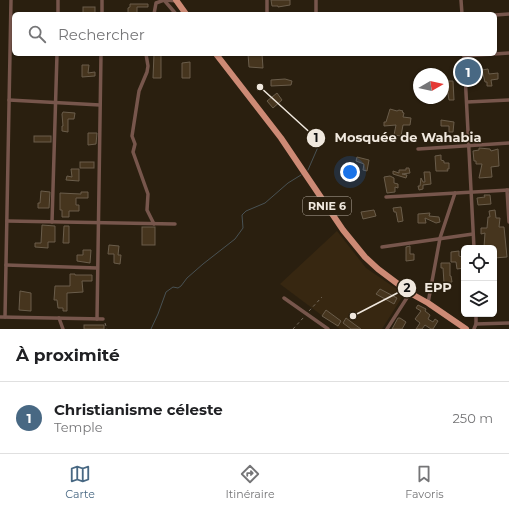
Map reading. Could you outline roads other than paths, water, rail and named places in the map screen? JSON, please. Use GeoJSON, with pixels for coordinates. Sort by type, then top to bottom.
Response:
{"type":"FeatureCollection","features":[{"type":"Feature","properties":{"kind":"main road"},"geometry":{"type":"LineString","coordinates":[[177,1],[185,12]]}},
{"type":"Feature","properties":{"kind":"main road","name":"RNIE 6"},"geometry":{"type":"LineString","coordinates":[[218,56],[281,138],[343,230],[372,264],[410,293],[428,303],[466,329]]}},
{"type":"Feature","properties":{"kind":"street"},"geometry":{"type":"LineString","coordinates":[[6,317],[11,0]]}},
{"type":"Feature","properties":{"kind":"street"},"geometry":{"type":"LineString","coordinates":[[58,0],[58,12]]}},
{"type":"Feature","properties":{"kind":"street"},"geometry":{"type":"LineString","coordinates":[[102,0],[102,12]]}},
{"type":"Feature","properties":{"kind":"street"},"geometry":{"type":"LineString","coordinates":[[154,12],[156,2],[164,0],[177,1]]}},
{"type":"Feature","properties":{"kind":"street"},"geometry":{"type":"LineString","coordinates":[[164,0],[174,12]]}},
{"type":"Feature","properties":{"kind":"street"},"geometry":{"type":"LineString","coordinates":[[267,0],[267,12]]}},
{"type":"Feature","properties":{"kind":"street"},"geometry":{"type":"LineString","coordinates":[[316,0],[316,12]]}},
{"type":"Feature","properties":{"kind":"street"},"geometry":{"type":"LineString","coordinates":[[461,0],[462,12]]}},
{"type":"Feature","properties":{"kind":"street"},"geometry":{"type":"LineString","coordinates":[[497,15],[509,14]]}},
{"type":"Feature","properties":{"kind":"street"},"geometry":{"type":"LineString","coordinates":[[497,54],[509,54]]}},
{"type":"Feature","properties":{"kind":"street"},"geometry":{"type":"LineString","coordinates":[[52,222],[57,56]]}},
{"type":"Feature","properties":{"kind":"street"},"geometry":{"type":"LineString","coordinates":[[96,319],[101,56]]}},
{"type":"Feature","properties":{"kind":"street"},"geometry":{"type":"LineString","coordinates":[[146,56],[148,66],[147,72],[140,86],[132,136],[135,144],[133,152],[148,194],[147,210],[154,224]]}},
{"type":"Feature","properties":{"kind":"street"},"geometry":{"type":"LineString","coordinates":[[464,56],[474,245]]}},
{"type":"Feature","properties":{"kind":"street"},"geometry":{"type":"LineString","coordinates":[[10,100],[100,105]]}},
{"type":"Feature","properties":{"kind":"street"},"geometry":{"type":"LineString","coordinates":[[467,102],[509,100]]}},
{"type":"Feature","properties":{"kind":"street"},"geometry":{"type":"LineString","coordinates":[[418,149],[509,143]]}},
{"type":"Feature","properties":{"kind":"street"},"geometry":{"type":"LineString","coordinates":[[386,197],[508,190],[509,222]]}},
{"type":"Feature","properties":{"kind":"street"},"geometry":{"type":"LineString","coordinates":[[428,303],[440,238],[455,193]]}},
{"type":"Feature","properties":{"kind":"street"},"geometry":{"type":"LineString","coordinates":[[7,222],[175,224]]}},
{"type":"Feature","properties":{"kind":"street"},"geometry":{"type":"LineString","coordinates":[[382,247],[473,234]]}},
{"type":"Feature","properties":{"kind":"street"},"geometry":{"type":"LineString","coordinates":[[6,265],[97,268]]}},
{"type":"Feature","properties":{"kind":"street"},"geometry":{"type":"LineString","coordinates":[[387,329],[410,293]]}},
{"type":"Feature","properties":{"kind":"street"},"geometry":{"type":"LineString","coordinates":[[284,298],[328,329]]}},
{"type":"Feature","properties":{"kind":"street"},"geometry":{"type":"LineString","coordinates":[[0,317],[103,319]]}},
{"type":"Feature","properties":{"kind":"street"},"geometry":{"type":"LineString","coordinates":[[474,329],[476,317]]}},
{"type":"Feature","properties":{"kind":"street"},"geometry":{"type":"LineString","coordinates":[[59,318],[63,329]]}},
{"type":"Feature","properties":{"kind":"street"},"geometry":{"type":"LineString","coordinates":[[476,324],[509,323]]}},
{"type":"Feature","properties":{"kind":"waterway"},"geometry":{"type":"LineString","coordinates":[[308,170],[318,147]]}},
{"type":"Feature","properties":{"kind":"waterway"},"geometry":{"type":"LineString","coordinates":[[151,329],[166,292],[173,287],[178,288],[181,286],[187,278],[203,264],[235,239],[243,228],[242,215],[246,211],[265,203],[288,183],[301,175]]}},
{"type":"Feature","properties":{"kind":"place","name":"Christianisme céleste"},"geometry":{"type":"Point","coordinates":[468,72]}},
{"type":"Feature","properties":{"kind":"place","name":"Mosquée de Wahabia"},"geometry":{"type":"Point","coordinates":[260,87]}},
{"type":"Feature","properties":{"kind":"place","name":"EPP"},"geometry":{"type":"Point","coordinates":[353,316]}}]}
